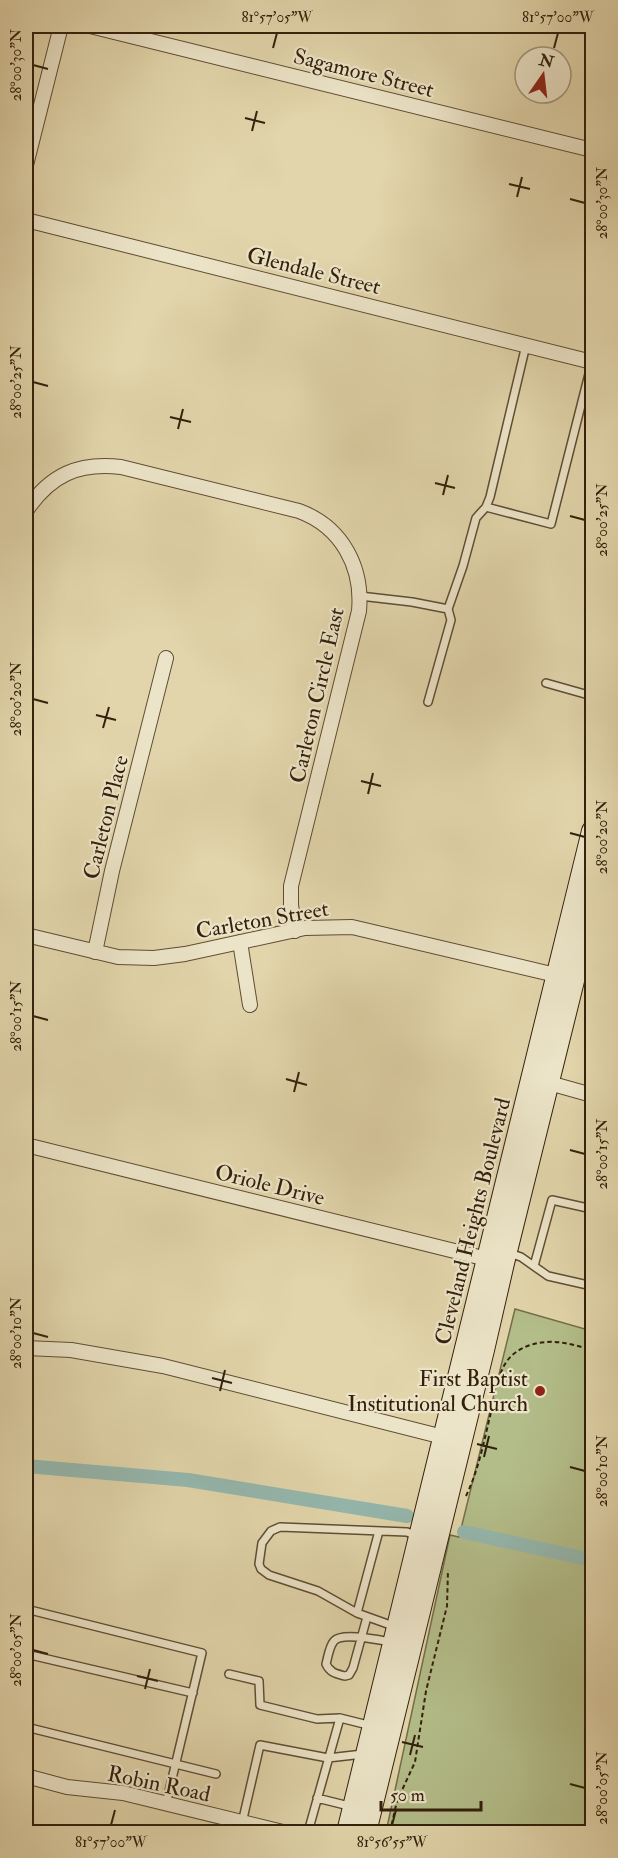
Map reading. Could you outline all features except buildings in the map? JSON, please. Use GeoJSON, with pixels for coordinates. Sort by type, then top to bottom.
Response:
{"type":"FeatureCollection","features":[{"type":"Feature","properties":{"kind":"street"},"geometry":{"type":"LineString","coordinates":[[26,165],[61,26]]}},
{"type":"Feature","properties":{"kind":"street","name":"Sagamore Street"},"geometry":{"type":"LineString","coordinates":[[90,26],[592,150]]}},
{"type":"Feature","properties":{"kind":"street","name":"Glendale Street"},"geometry":{"type":"LineString","coordinates":[[26,220],[592,362]]}},
{"type":"Feature","properties":{"kind":"street","name":"Carleton Circle East"},"geometry":{"type":"LineString","coordinates":[[26,511],[37,495],[51,483],[70,472],[87,466],[121,467],[299,511],[314,517],[333,532],[346,550],[356,570],[360,596],[359,611],[291,886],[295,931]]}},
{"type":"Feature","properties":{"kind":"street","name":"Carleton Place"},"geometry":{"type":"LineString","coordinates":[[95,951],[112,871],[166,658]]}},
{"type":"Feature","properties":{"kind":"street","name":"Cleveland Heights Boulevard"},"geometry":{"type":"LineString","coordinates":[[347,1833],[365,1753],[402,1634],[428,1539],[499,1258],[565,977],[588,908],[592,831]]}},
{"type":"Feature","properties":{"kind":"street","name":"Carleton Street"},"geometry":{"type":"LineString","coordinates":[[26,935],[118,957],[154,958],[185,954],[305,928],[352,927],[565,977]]}},
{"type":"Feature","properties":{"kind":"street"},"geometry":{"type":"LineString","coordinates":[[240,942],[250,1005]]}},
{"type":"Feature","properties":{"kind":"street"},"geometry":{"type":"LineString","coordinates":[[540,1081],[592,1095]]}},
{"type":"Feature","properties":{"kind":"street","name":"Oriole Drive"},"geometry":{"type":"LineString","coordinates":[[26,1145],[499,1258]]}},
{"type":"Feature","properties":{"kind":"street"},"geometry":{"type":"LineString","coordinates":[[26,1348],[71,1350],[163,1366],[453,1439]]}},
{"type":"Feature","properties":{"kind":"street","name":"Cleveland Heights Boulevard"},"geometry":{"type":"LineString","coordinates":[[366,1833],[402,1634]]}},
{"type":"Feature","properties":{"kind":"street","name":"Robin Road"},"geometry":{"type":"LineString","coordinates":[[26,1776],[67,1787],[123,1793],[283,1833]]}},
{"type":"Feature","properties":{"kind":"lane"},"geometry":{"type":"LineString","coordinates":[[428,702],[451,620],[448,609],[476,518],[486,507],[490,497],[526,345]]}},
{"type":"Feature","properties":{"kind":"lane"},"geometry":{"type":"LineString","coordinates":[[486,507],[550,524],[592,362]]}},
{"type":"Feature","properties":{"kind":"lane"},"geometry":{"type":"LineString","coordinates":[[360,596],[448,609]]}},
{"type":"Feature","properties":{"kind":"lane"},"geometry":{"type":"LineString","coordinates":[[546,684],[592,696]]}},
{"type":"Feature","properties":{"kind":"lane"},"geometry":{"type":"LineString","coordinates":[[534,1266],[552,1200],[592,1209]]}},
{"type":"Feature","properties":{"kind":"lane"},"geometry":{"type":"LineString","coordinates":[[499,1258],[521,1257],[548,1276],[592,1286]]}},
{"type":"Feature","properties":{"kind":"lane"},"geometry":{"type":"LineString","coordinates":[[402,1634],[357,1613],[318,1590],[269,1575],[261,1569],[259,1564],[262,1544],[271,1531],[280,1527],[407,1532],[428,1539]]}},
{"type":"Feature","properties":{"kind":"lane"},"geometry":{"type":"LineString","coordinates":[[357,1613],[379,1531]]}},
{"type":"Feature","properties":{"kind":"lane"},"geometry":{"type":"LineString","coordinates":[[26,1609],[202,1653],[166,1803]]}},
{"type":"Feature","properties":{"kind":"lane"},"geometry":{"type":"LineString","coordinates":[[367,1617],[361,1637],[351,1672],[345,1676],[331,1671],[326,1664],[333,1641],[339,1637],[361,1637],[402,1634]]}},
{"type":"Feature","properties":{"kind":"lane"},"geometry":{"type":"LineString","coordinates":[[26,1654],[193,1693]]}},
{"type":"Feature","properties":{"kind":"lane"},"geometry":{"type":"LineString","coordinates":[[229,1674],[259,1682],[260,1705],[317,1719],[340,1718],[373,1726]]}},
{"type":"Feature","properties":{"kind":"lane"},"geometry":{"type":"LineString","coordinates":[[308,1833],[340,1718]]}},
{"type":"Feature","properties":{"kind":"lane"},"geometry":{"type":"LineString","coordinates":[[26,1727],[216,1774]]}},
{"type":"Feature","properties":{"kind":"lane"},"geometry":{"type":"LineString","coordinates":[[242,1824],[260,1745],[328,1758],[365,1753]]}},
{"type":"Feature","properties":{"kind":"lane"},"geometry":{"type":"LineString","coordinates":[[317,1798],[353,1808]]}},
{"type":"Feature","properties":{"kind":"path"},"geometry":{"type":"LineString","coordinates":[[463,1502],[480,1460],[499,1378],[505,1363],[514,1353],[523,1348],[548,1342],[566,1343],[592,1350]]}},
{"type":"Feature","properties":{"kind":"path"},"geometry":{"type":"LineString","coordinates":[[390,1833],[397,1801],[416,1762],[426,1691],[447,1606],[448,1570]]}},
{"type":"Feature","properties":{"kind":"green space"},"geometry":{"type":"Polygon","coordinates":[[[515,1309],[592,1331],[592,1832],[386,1832],[450,1535],[459,1537],[515,1309]]]}},
{"type":"Feature","properties":{"kind":"waterway"},"geometry":{"type":"LineString","coordinates":[[26,1466],[188,1480],[407,1516]]}},
{"type":"Feature","properties":{"kind":"waterway"},"geometry":{"type":"LineString","coordinates":[[464,1532],[592,1560]]}},
{"type":"Feature","properties":{"kind":"place","name":"First Baptist Institutional Church"},"geometry":{"type":"Point","coordinates":[540,1391]}}]}
